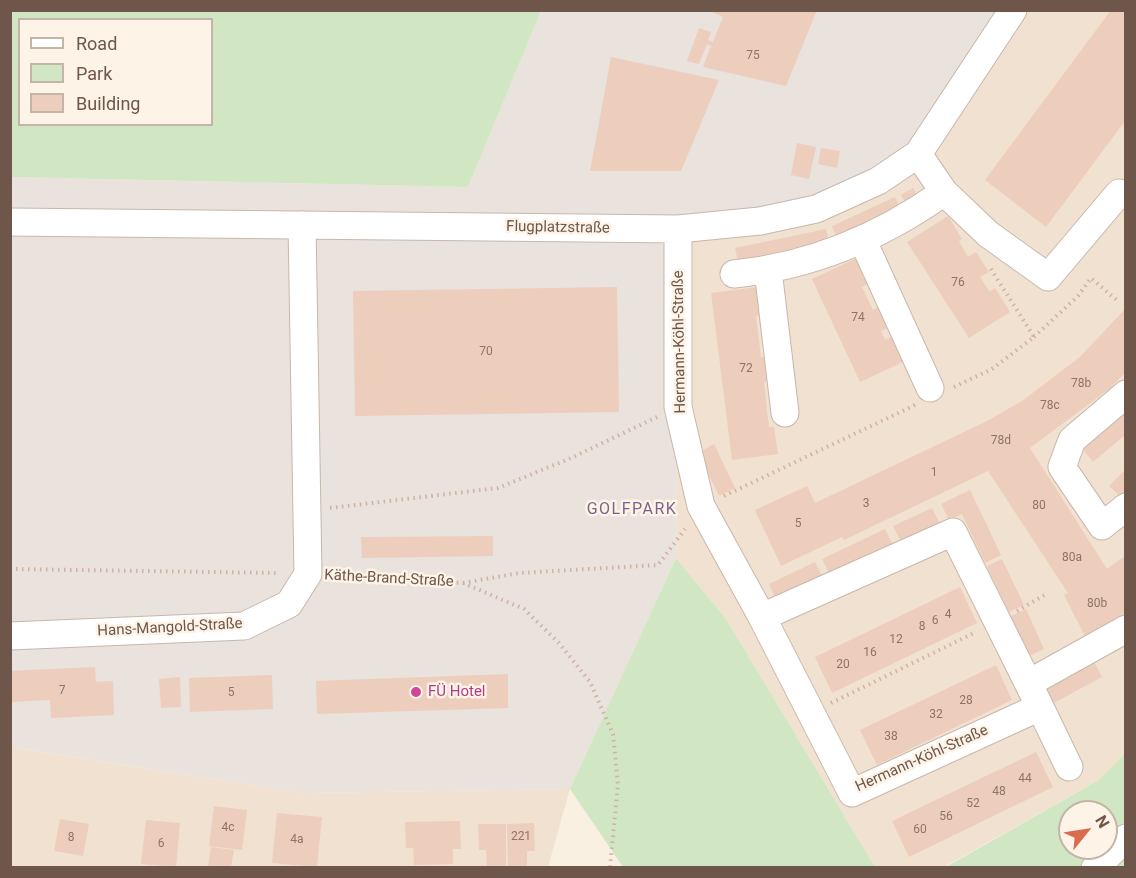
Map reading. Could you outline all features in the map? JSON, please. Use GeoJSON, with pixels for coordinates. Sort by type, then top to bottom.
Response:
{"type":"FeatureCollection","features":[{"type":"Feature","properties":{"kind":"street","name":"Flugplatzstraße"},"geometry":{"type":"LineString","coordinates":[[10,222],[678,229],[760,221],[816,209],[878,181],[918,154],[1014,10]]}},
{"type":"Feature","properties":{"kind":"street"},"geometry":{"type":"LineString","coordinates":[[918,154],[944,192],[988,234],[1048,277],[1123,191]]}},
{"type":"Feature","properties":{"kind":"street"},"geometry":{"type":"LineString","coordinates":[[734,274],[768,270],[822,256],[863,241],[911,216],[944,192]]}},
{"type":"Feature","properties":{"kind":"street","name":"Käthe-Brand-Straße"},"geometry":{"type":"LineString","coordinates":[[302,225],[308,574]]}},
{"type":"Feature","properties":{"kind":"street","name":"Hermann-Köhl-Straße"},"geometry":{"type":"LineString","coordinates":[[678,229],[678,407],[701,506],[762,616],[852,793],[1034,695]]}},
{"type":"Feature","properties":{"kind":"street"},"geometry":{"type":"LineString","coordinates":[[863,241],[930,388]]}},
{"type":"Feature","properties":{"kind":"street"},"geometry":{"type":"LineString","coordinates":[[768,270],[785,413]]}},
{"type":"Feature","properties":{"kind":"street"},"geometry":{"type":"LineString","coordinates":[[1125,394],[1072,440],[1062,467],[1102,526],[1125,507]]}},
{"type":"Feature","properties":{"kind":"street"},"geometry":{"type":"LineString","coordinates":[[762,616],[952,532],[999,621],[1069,767]]}},
{"type":"Feature","properties":{"kind":"street","name":"Hans-Mangold-Straße"},"geometry":{"type":"LineString","coordinates":[[10,636],[244,626],[289,604],[308,574]]}},
{"type":"Feature","properties":{"kind":"street"},"geometry":{"type":"LineString","coordinates":[[1034,695],[1125,629]]}},
{"type":"Feature","properties":{"kind":"street"},"geometry":{"type":"LineString","coordinates":[[1095,867],[1125,838]]}},
{"type":"Feature","properties":{"kind":"path"},"geometry":{"type":"LineString","coordinates":[[1034,337],[1078,296],[1091,279],[1118,301]]}},
{"type":"Feature","properties":{"kind":"path"},"geometry":{"type":"LineString","coordinates":[[306,511],[498,488],[571,458],[678,407]]}},
{"type":"Feature","properties":{"kind":"path"},"geometry":{"type":"LineString","coordinates":[[463,583],[519,573],[658,566],[701,506]]}},
{"type":"Feature","properties":{"kind":"path"},"geometry":{"type":"LineString","coordinates":[[10,569],[308,574]]}},
{"type":"Feature","properties":{"kind":"path","name":"Käthe-Brand-Straße"},"geometry":{"type":"LineString","coordinates":[[308,574],[463,583],[524,609],[559,643],[590,682],[614,734],[618,784],[610,867]]}},
{"type":"Feature","properties":{"kind":"path"},"geometry":{"type":"LineString","coordinates":[[811,713],[999,621],[1048,593]]}},
{"type":"Feature","properties":{"kind":"shaded area"},"geometry":{"type":"Polygon","coordinates":[[[541,11],[1013,11],[918,154],[878,181],[678,229],[676,558],[570,789],[303,793],[11,747],[10,177],[468,187],[541,11]]]}},
{"type":"Feature","properties":{"kind":"shaded area"},"geometry":{"type":"Polygon","coordinates":[[[1013,11],[1125,11],[1125,753],[1099,780],[1063,800],[1058,800],[1058,803],[944,867],[875,867],[726,619],[676,558],[678,229],[1013,11]]]}},
{"type":"Feature","properties":{"kind":"shaded area"},"geometry":{"type":"Polygon","coordinates":[[[10,747],[303,793],[570,789],[548,867],[11,867],[10,747]]]}},
{"type":"Feature","properties":{"kind":"green space"},"geometry":{"type":"Polygon","coordinates":[[[11,10],[541,10],[468,187],[11,177],[11,10]]]}},
{"type":"Feature","properties":{"kind":"green space"},"geometry":{"type":"Polygon","coordinates":[[[676,558],[726,619],[875,867],[623,867],[570,789],[676,558]]]}},
{"type":"Feature","properties":{"kind":"green space"},"geometry":{"type":"Polygon","coordinates":[[[1125,753],[1125,867],[944,868],[1058,803],[1058,860],[1118,860],[1118,800],[1064,800],[1099,780],[1125,753]]]}},
{"type":"Feature","properties":{"kind":"building"},"geometry":{"type":"Polygon","coordinates":[[[708,10],[817,10],[786,86],[703,67],[711,46],[707,44],[699,64],[687,61],[699,28],[711,32],[708,40],[713,42],[723,17],[708,10]]]}},
{"type":"Feature","properties":{"kind":"building"},"geometry":{"type":"Polygon","coordinates":[[[1111,10],[1125,10],[1125,121],[1046,227],[985,180],[1111,10]]]}},
{"type":"Feature","properties":{"kind":"building"},"geometry":{"type":"Polygon","coordinates":[[[611,57],[719,80],[681,171],[590,171],[611,57]]]}},
{"type":"Feature","properties":{"kind":"building"},"geometry":{"type":"Polygon","coordinates":[[[797,143],[816,147],[809,179],[791,175],[797,143]]]}},
{"type":"Feature","properties":{"kind":"building"},"geometry":{"type":"Polygon","coordinates":[[[821,148],[840,151],[837,168],[818,164],[821,148]]]}},
{"type":"Feature","properties":{"kind":"building"},"geometry":{"type":"Polygon","coordinates":[[[913,188],[918,197],[906,204],[901,195],[913,188]]]}},
{"type":"Feature","properties":{"kind":"building"},"geometry":{"type":"Polygon","coordinates":[[[895,197],[902,213],[838,242],[832,226],[895,197]]]}},
{"type":"Feature","properties":{"kind":"building"},"geometry":{"type":"Polygon","coordinates":[[[948,216],[962,239],[959,241],[968,257],[976,252],[989,272],[980,277],[990,292],[995,288],[1010,312],[969,338],[907,242],[948,216]]]}},
{"type":"Feature","properties":{"kind":"building"},"geometry":{"type":"Polygon","coordinates":[[[826,229],[830,245],[739,266],[735,248],[826,229]]]}},
{"type":"Feature","properties":{"kind":"building"},"geometry":{"type":"Polygon","coordinates":[[[857,258],[869,283],[862,287],[873,310],[880,306],[890,327],[881,331],[885,340],[891,337],[903,362],[860,382],[812,279],[857,258]]]}},
{"type":"Feature","properties":{"kind":"building"},"geometry":{"type":"Polygon","coordinates":[[[617,287],[619,412],[355,416],[353,291],[617,287]]]}},
{"type":"Feature","properties":{"kind":"building"},"geometry":{"type":"Polygon","coordinates":[[[757,287],[761,315],[756,316],[761,357],[770,356],[773,381],[764,382],[769,427],[774,427],[778,454],[732,460],[711,293],[757,287]]]}},
{"type":"Feature","properties":{"kind":"building"},"geometry":{"type":"Polygon","coordinates":[[[1125,309],[1125,373],[1109,389],[1030,448],[1107,569],[1125,556],[1125,613],[1085,636],[1064,595],[1068,593],[988,471],[844,540],[842,537],[781,566],[755,510],[807,486],[815,503],[987,421],[1022,401],[1080,357],[1125,309]]]}},
{"type":"Feature","properties":{"kind":"building"},"geometry":{"type":"Polygon","coordinates":[[[1125,410],[1125,435],[1093,462],[1081,447],[1125,410]]]}},
{"type":"Feature","properties":{"kind":"building"},"geometry":{"type":"Polygon","coordinates":[[[714,444],[735,488],[719,496],[698,453],[714,444]]]}},
{"type":"Feature","properties":{"kind":"building"},"geometry":{"type":"Polygon","coordinates":[[[1125,470],[1125,496],[1123,499],[1109,486],[1125,470]]]}},
{"type":"Feature","properties":{"kind":"building"},"geometry":{"type":"Polygon","coordinates":[[[970,490],[1001,555],[985,563],[962,514],[949,520],[941,504],[970,490]]]}},
{"type":"Feature","properties":{"kind":"building"},"geometry":{"type":"Polygon","coordinates":[[[932,508],[940,524],[901,542],[893,526],[932,508]]]}},
{"type":"Feature","properties":{"kind":"building"},"geometry":{"type":"Polygon","coordinates":[[[885,529],[893,545],[830,575],[822,559],[885,529]]]}},
{"type":"Feature","properties":{"kind":"building"},"geometry":{"type":"Polygon","coordinates":[[[493,536],[493,556],[362,558],[361,537],[493,536]]]}},
{"type":"Feature","properties":{"kind":"building"},"geometry":{"type":"Polygon","coordinates":[[[1002,559],[1024,605],[1009,612],[987,566],[1002,559]]]}},
{"type":"Feature","properties":{"kind":"building"},"geometry":{"type":"Polygon","coordinates":[[[815,562],[823,578],[776,600],[769,584],[815,562]]]}},
{"type":"Feature","properties":{"kind":"building"},"geometry":{"type":"Polygon","coordinates":[[[960,587],[977,623],[832,693],[815,657],[960,587]]]}},
{"type":"Feature","properties":{"kind":"building"},"geometry":{"type":"Polygon","coordinates":[[[1026,609],[1044,649],[1029,656],[1011,616],[1026,609]]]}},
{"type":"Feature","properties":{"kind":"building"},"geometry":{"type":"Polygon","coordinates":[[[1094,662],[1102,677],[1052,704],[1044,688],[1094,662]]]}},
{"type":"Feature","properties":{"kind":"building"},"geometry":{"type":"Polygon","coordinates":[[[996,665],[1012,700],[877,765],[860,730],[996,665]]]}},
{"type":"Feature","properties":{"kind":"building"},"geometry":{"type":"Polygon","coordinates":[[[95,667],[96,682],[113,681],[114,715],[51,718],[50,700],[10,702],[10,671],[95,667]]]}},
{"type":"Feature","properties":{"kind":"building"},"geometry":{"type":"Polygon","coordinates":[[[508,674],[508,708],[317,714],[316,681],[508,674]]]}},
{"type":"Feature","properties":{"kind":"building"},"geometry":{"type":"Polygon","coordinates":[[[272,675],[273,709],[190,712],[189,678],[272,675]]]}},
{"type":"Feature","properties":{"kind":"building"},"geometry":{"type":"Polygon","coordinates":[[[180,677],[181,707],[161,708],[159,679],[180,677]]]}},
{"type":"Feature","properties":{"kind":"building"},"geometry":{"type":"Polygon","coordinates":[[[1036,752],[1053,787],[909,857],[892,821],[1036,752]]]}},
{"type":"Feature","properties":{"kind":"building"},"geometry":{"type":"Polygon","coordinates":[[[214,806],[247,810],[242,850],[209,846],[214,806]]]}},
{"type":"Feature","properties":{"kind":"building"},"geometry":{"type":"Polygon","coordinates":[[[277,813],[322,817],[317,867],[272,863],[277,813]]]}},
{"type":"Feature","properties":{"kind":"building"},"geometry":{"type":"Polygon","coordinates":[[[60,819],[89,824],[83,856],[54,851],[60,819]]]}},
{"type":"Feature","properties":{"kind":"building"},"geometry":{"type":"Polygon","coordinates":[[[146,820],[180,823],[176,867],[141,864],[146,820]]]}},
{"type":"Feature","properties":{"kind":"building"},"geometry":{"type":"Polygon","coordinates":[[[460,821],[461,849],[453,849],[453,864],[414,865],[413,848],[406,848],[405,822],[460,821]]]}},
{"type":"Feature","properties":{"kind":"building"},"geometry":{"type":"Polygon","coordinates":[[[534,823],[535,851],[527,851],[527,866],[508,867],[507,824],[534,823]]]}},
{"type":"Feature","properties":{"kind":"building"},"geometry":{"type":"Polygon","coordinates":[[[478,824],[506,824],[506,867],[487,867],[486,850],[479,850],[478,824]]]}},
{"type":"Feature","properties":{"kind":"building"},"geometry":{"type":"Polygon","coordinates":[[[211,847],[234,850],[231,867],[208,867],[211,847]]]}},
{"type":"Feature","properties":{"kind":"place","name":"FÜ Hotel"},"geometry":{"type":"Point","coordinates":[416,692]}},
{"type":"Feature","properties":{"kind":"district","name":"GOLFPARK"},"geometry":{"type":"Point","coordinates":[632,510]}}]}
